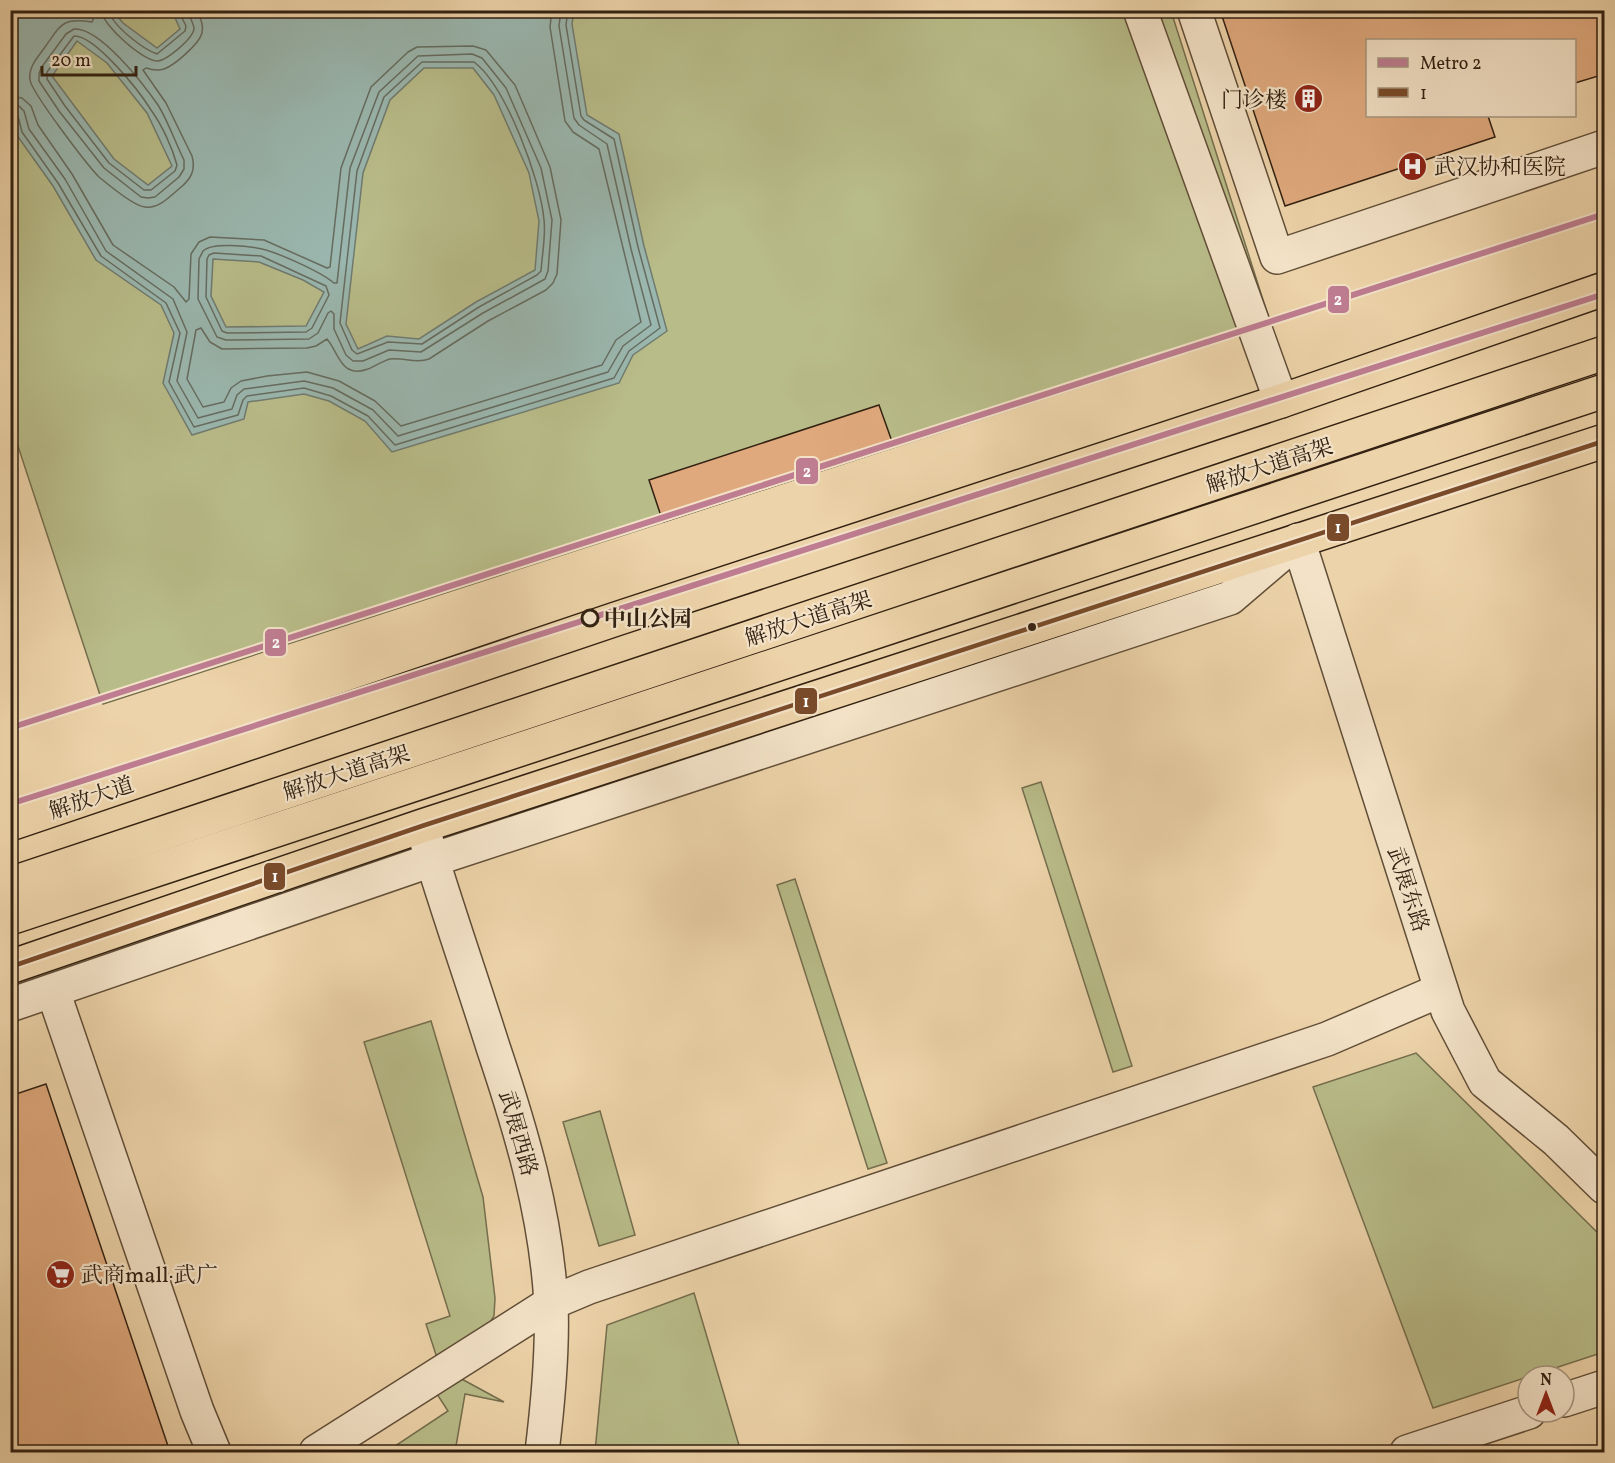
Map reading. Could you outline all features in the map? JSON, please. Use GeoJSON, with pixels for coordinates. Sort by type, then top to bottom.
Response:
{"type":"FeatureCollection","features":[{"type":"Feature","properties":{"kind":"main road","name":"解放大道"},"geometry":{"type":"LineString","coordinates":[[10,824],[616,619],[1281,401],[1605,289]]}},
{"type":"Feature","properties":{"kind":"main road","name":"解放大道高架"},"geometry":{"type":"LineString","coordinates":[[10,884],[1605,353]]}},
{"type":"Feature","properties":{"kind":"main road","name":"解放大道高架"},"geometry":{"type":"LineString","coordinates":[[10,918],[1605,391]]}},
{"type":"Feature","properties":{"kind":"main road"},"geometry":{"type":"LineString","coordinates":[[10,967],[422,826],[1605,441]]}},
{"type":"Feature","properties":{"kind":"street"},"geometry":{"type":"LineString","coordinates":[[1140,10],[1281,401]]}},
{"type":"Feature","properties":{"kind":"street"},"geometry":{"type":"LineString","coordinates":[[1194,10],[1277,257],[1605,147]]}},
{"type":"Feature","properties":{"kind":"street"},"geometry":{"type":"LineString","coordinates":[[10,1005],[432,860],[865,730],[1230,598],[1298,540]]}},
{"type":"Feature","properties":{"kind":"street","name":"武展东路"},"geometry":{"type":"LineString","coordinates":[[1298,540],[1448,1011],[1485,1082],[1556,1140],[1605,1187]]}},
{"type":"Feature","properties":{"kind":"street","name":"武展西路"},"geometry":{"type":"LineString","coordinates":[[422,826],[518,1121],[533,1179],[544,1242],[551,1303],[550,1356],[542,1452]]}},
{"type":"Feature","properties":{"kind":"street"},"geometry":{"type":"LineString","coordinates":[[315,1452],[551,1303],[600,1283],[1327,1039],[1442,990]]}},
{"type":"Feature","properties":{"kind":"street"},"geometry":{"type":"LineString","coordinates":[[52,991],[197,1411],[214,1452]]}},
{"type":"Feature","properties":{"kind":"street"},"geometry":{"type":"LineString","coordinates":[[1576,1396],[1605,1387]]}},
{"type":"Feature","properties":{"kind":"street"},"geometry":{"type":"LineString","coordinates":[[1407,1452],[1516,1416]]}},
{"type":"Feature","properties":{"kind":"green space","name":"中山公园"},"geometry":{"type":"Polygon","coordinates":[[[10,11],[1171,11],[1271,325],[103,704],[11,425],[10,11]]]}},
{"type":"Feature","properties":{"kind":"green space"},"geometry":{"type":"Polygon","coordinates":[[[1041,782],[1132,1066],[1113,1072],[1022,788],[1041,782]]]}},
{"type":"Feature","properties":{"kind":"green space"},"geometry":{"type":"Polygon","coordinates":[[[795,879],[887,1163],[868,1169],[777,885],[795,879]]]}},
{"type":"Feature","properties":{"kind":"green space"},"geometry":{"type":"Polygon","coordinates":[[[431,1021],[483,1197],[495,1298],[494,1316],[489,1324],[438,1361],[426,1324],[450,1316],[364,1042],[431,1021]]]}},
{"type":"Feature","properties":{"kind":"green space"},"geometry":{"type":"Polygon","coordinates":[[[1416,1053],[1604,1239],[1604,1352],[1567,1364],[1516,1364],[1516,1381],[1433,1408],[1313,1087],[1416,1053]]]}},
{"type":"Feature","properties":{"kind":"green space"},"geometry":{"type":"Polygon","coordinates":[[[600,1111],[635,1235],[599,1246],[563,1122],[600,1111]]]}},
{"type":"Feature","properties":{"kind":"green space"},"geometry":{"type":"Polygon","coordinates":[[[694,1293],[741,1452],[595,1452],[607,1325],[694,1293]]]}},
{"type":"Feature","properties":{"kind":"green space"},"geometry":{"type":"Polygon","coordinates":[[[458,1377],[504,1402],[465,1394],[455,1452],[386,1452],[448,1411],[435,1391],[458,1377]]]}},
{"type":"Feature","properties":{"kind":"water"},"geometry":{"type":"Polygon","coordinates":[[[10,11],[113,11],[123,23],[157,48],[180,29],[172,11],[574,11],[572,24],[587,115],[619,134],[644,246],[667,331],[633,355],[619,383],[392,452],[365,421],[329,401],[304,394],[248,402],[244,419],[192,435],[163,383],[174,333],[161,305],[96,260],[53,186],[16,134],[10,103],[10,11]],[[77,41],[52,76],[114,159],[148,185],[172,166],[147,113],[107,63],[77,41]],[[424,68],[390,100],[363,173],[346,324],[358,349],[387,336],[419,339],[476,302],[535,270],[539,221],[529,173],[494,95],[473,68],[424,68]],[[213,259],[211,296],[226,327],[306,326],[324,292],[303,280],[259,262],[213,259]]]}},
{"type":"Feature","properties":{"kind":"building","name":"门诊楼"},"geometry":{"type":"Polygon","coordinates":[[[1220,10],[1605,10],[1605,74],[1576,83],[1576,39],[1366,39],[1366,117],[1488,117],[1495,137],[1285,206],[1220,10]]]}},
{"type":"Feature","properties":{"kind":"building"},"geometry":{"type":"Polygon","coordinates":[[[879,405],[894,447],[663,522],[649,480],[879,405]]]}},
{"type":"Feature","properties":{"kind":"building","name":"武商mall·武广"},"geometry":{"type":"Polygon","coordinates":[[[46,1084],[170,1452],[10,1452],[10,1096],[46,1084]]]}},
{"type":"Feature","properties":{"kind":"metro line","name":"2"},"geometry":{"type":"LineString","coordinates":[[10,728],[1604,214]]}},
{"type":"Feature","properties":{"kind":"metro line","name":"2"},"geometry":{"type":"LineString","coordinates":[[10,804],[1604,294]]}},
{"type":"Feature","properties":{"kind":"transit line","name":"1"},"geometry":{"type":"LineString","coordinates":[[10,967],[422,826],[1604,441]]}},
{"type":"Feature","properties":{"kind":"place","name":"门诊楼"},"geometry":{"type":"Point","coordinates":[1308,99]}},
{"type":"Feature","properties":{"kind":"place","name":"武汉协和医院"},"geometry":{"type":"Point","coordinates":[1413,166]}},
{"type":"Feature","properties":{"kind":"place","name":"中山公园"},"geometry":{"type":"Point","coordinates":[590,618]}},
{"type":"Feature","properties":{"kind":"place","name":"武商mall·武广"},"geometry":{"type":"Point","coordinates":[60,1274]}}]}
